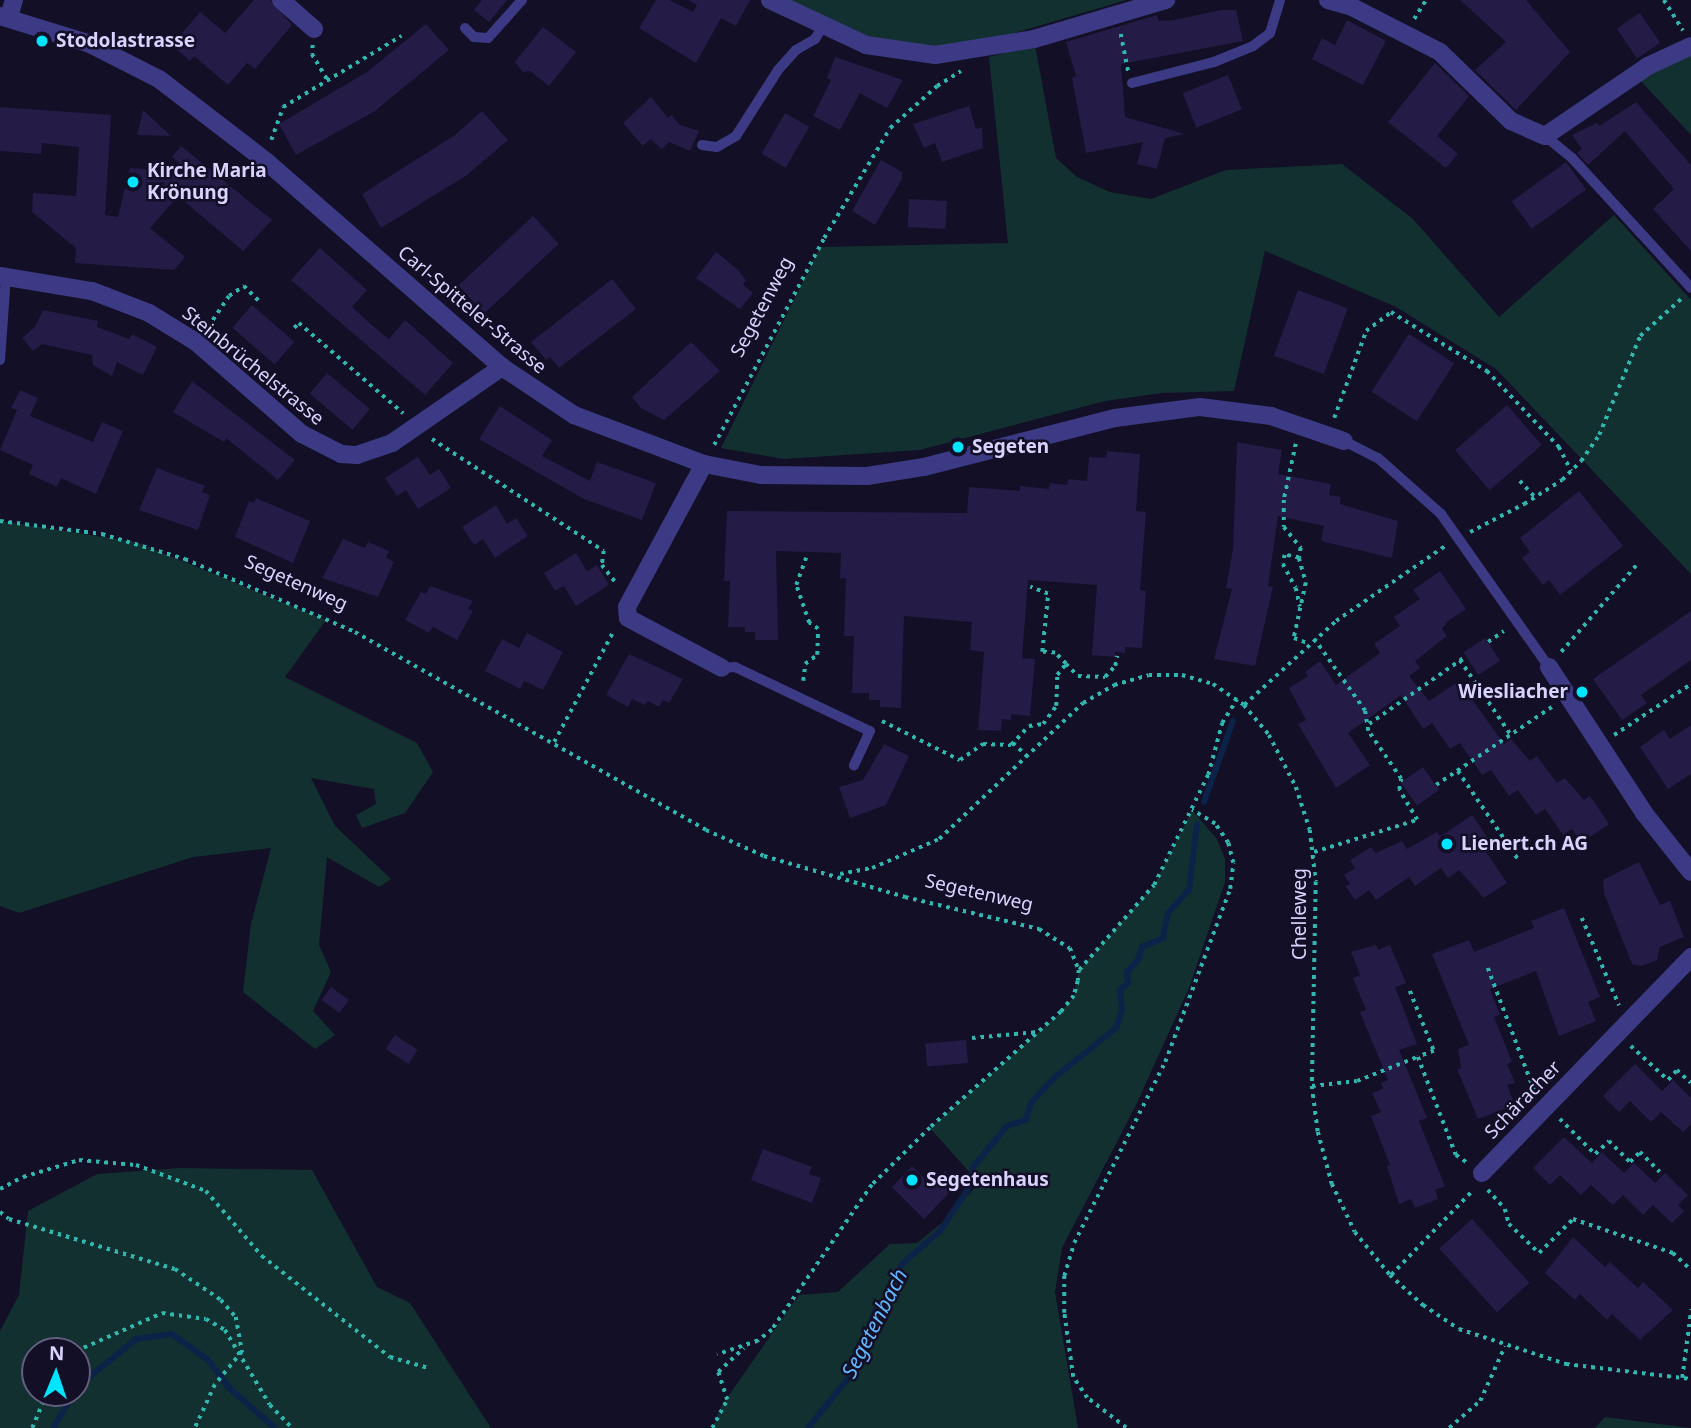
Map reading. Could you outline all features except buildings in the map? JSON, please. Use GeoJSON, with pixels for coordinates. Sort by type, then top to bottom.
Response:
{"type":"FeatureCollection","features":[{"type":"Feature","properties":{"kind":"street"},"geometry":{"type":"LineString","coordinates":[[281,0],[314,29]]}},
{"type":"Feature","properties":{"kind":"street"},"geometry":{"type":"LineString","coordinates":[[770,0],[823,26],[890,52],[935,55],[980,51],[1166,0]]}},
{"type":"Feature","properties":{"kind":"street"},"geometry":{"type":"LineString","coordinates":[[1328,0],[1363,12],[1440,52],[1511,121],[1545,136],[1688,40]]}},
{"type":"Feature","properties":{"kind":"street","name":"Carl-Spitteler-Strasse"},"geometry":{"type":"LineString","coordinates":[[8,11],[127,61],[193,101],[267,162],[502,368],[575,415],[704,464],[761,475],[867,476],[1173,408],[1271,416],[1336,438]]}},
{"type":"Feature","properties":{"kind":"street","name":"Steinbrüchelstrasse"},"geometry":{"type":"LineString","coordinates":[[3,276],[121,300],[195,342],[321,447],[341,454],[374,452],[418,426],[502,368]]}},
{"type":"Feature","properties":{"kind":"street"},"geometry":{"type":"LineString","coordinates":[[704,464],[633,596],[628,618],[722,668]]}},
{"type":"Feature","properties":{"kind":"street"},"geometry":{"type":"LineString","coordinates":[[1549,667],[1644,813],[1691,872]]}},
{"type":"Feature","properties":{"kind":"street","name":"Schäracher"},"geometry":{"type":"LineString","coordinates":[[1482,1173],[1691,957]]}},
{"type":"Feature","properties":{"kind":"lane"},"geometry":{"type":"LineString","coordinates":[[465,28],[474,37],[488,38],[522,0]]}},
{"type":"Feature","properties":{"kind":"lane"},"geometry":{"type":"LineString","coordinates":[[1132,83],[1214,62],[1253,46],[1270,33],[1280,0]]}},
{"type":"Feature","properties":{"kind":"lane"},"geometry":{"type":"LineString","coordinates":[[702,145],[717,147],[736,136],[778,70],[796,50],[815,39],[823,26]]}},
{"type":"Feature","properties":{"kind":"lane"},"geometry":{"type":"LineString","coordinates":[[1545,136],[1572,158],[1691,289]]}},
{"type":"Feature","properties":{"kind":"lane"},"geometry":{"type":"LineString","coordinates":[[0,360],[3,276]]}},
{"type":"Feature","properties":{"kind":"lane"},"geometry":{"type":"LineString","coordinates":[[1336,438],[1378,458],[1413,484],[1459,537],[1549,667]]}},
{"type":"Feature","properties":{"kind":"lane"},"geometry":{"type":"LineString","coordinates":[[722,668],[735,667],[870,731],[854,765]]}},
{"type":"Feature","properties":{"kind":"path"},"geometry":{"type":"LineString","coordinates":[[1664,0],[1688,40]]}},
{"type":"Feature","properties":{"kind":"path"},"geometry":{"type":"LineString","coordinates":[[314,29],[312,54],[328,81]]}},
{"type":"Feature","properties":{"kind":"path"},"geometry":{"type":"LineString","coordinates":[[267,162],[274,126],[284,107],[401,36]]}},
{"type":"Feature","properties":{"kind":"path"},"geometry":{"type":"LineString","coordinates":[[1120,46],[1126,66]]}},
{"type":"Feature","properties":{"kind":"path","name":"Segetenweg"},"geometry":{"type":"LineString","coordinates":[[704,464],[824,238],[890,128],[937,86],[976,62],[980,51]]}},
{"type":"Feature","properties":{"kind":"path"},"geometry":{"type":"LineString","coordinates":[[195,342],[229,296],[244,286],[259,301]]}},
{"type":"Feature","properties":{"kind":"path"},"geometry":{"type":"LineString","coordinates":[[1244,705],[1314,639],[1459,537],[1535,497],[1571,471],[1599,435],[1640,337],[1691,289]]}},
{"type":"Feature","properties":{"kind":"path"},"geometry":{"type":"LineString","coordinates":[[1336,438],[1366,331],[1391,312],[1487,371],[1559,447],[1571,471]]}},
{"type":"Feature","properties":{"kind":"path"},"geometry":{"type":"LineString","coordinates":[[294,328],[299,323],[452,454],[604,551],[602,565],[614,584],[633,596]]}},
{"type":"Feature","properties":{"kind":"path"},"geometry":{"type":"LineString","coordinates":[[1293,458],[1284,500],[1284,527],[1301,548],[1299,558],[1306,583],[1294,638],[1308,644]]}},
{"type":"Feature","properties":{"kind":"path"},"geometry":{"type":"LineString","coordinates":[[1520,481],[1535,497]]}},
{"type":"Feature","properties":{"kind":"path","name":"Segetenweg"},"geometry":{"type":"LineString","coordinates":[[0,521],[102,534],[185,559],[355,632],[706,830],[764,856],[838,874],[905,897],[1040,929],[1070,948],[1079,970]]}},
{"type":"Feature","properties":{"kind":"path"},"geometry":{"type":"LineString","coordinates":[[1299,558],[1284,555],[1283,564],[1301,609]]}},
{"type":"Feature","properties":{"kind":"path"},"geometry":{"type":"LineString","coordinates":[[803,681],[805,664],[817,654],[818,629],[809,623],[796,585],[806,558]]}},
{"type":"Feature","properties":{"kind":"path"},"geometry":{"type":"LineString","coordinates":[[1549,667],[1639,562]]}},
{"type":"Feature","properties":{"kind":"path"},"geometry":{"type":"LineString","coordinates":[[1030,587],[1048,594],[1042,652],[1055,653],[1079,676],[1105,677],[1115,666],[1116,656]]}},
{"type":"Feature","properties":{"kind":"path"},"geometry":{"type":"LineString","coordinates":[[554,742],[615,627],[628,618]]}},
{"type":"Feature","properties":{"kind":"path"},"geometry":{"type":"LineString","coordinates":[[1488,642],[1517,622]]}},
{"type":"Feature","properties":{"kind":"path"},"geometry":{"type":"LineString","coordinates":[[1314,639],[1363,707],[1369,724],[1368,731],[1401,779],[1399,790],[1417,820],[1314,852]]}},
{"type":"Feature","properties":{"kind":"path"},"geometry":{"type":"LineString","coordinates":[[1369,724],[1466,656]]}},
{"type":"Feature","properties":{"kind":"path"},"geometry":{"type":"LineString","coordinates":[[1460,660],[1511,734]]}},
{"type":"Feature","properties":{"kind":"path"},"geometry":{"type":"LineString","coordinates":[[876,718],[960,760],[983,744],[1013,743],[1029,726],[1043,724],[1056,706],[1057,675],[1066,664]]}},
{"type":"Feature","properties":{"kind":"path","name":"Chelleweg"},"geometry":{"type":"LineString","coordinates":[[838,874],[872,868],[939,839],[1083,703],[1110,688],[1149,675],[1182,676],[1213,684],[1244,705],[1269,735],[1297,787],[1314,852],[1312,1086],[1318,1132],[1332,1184],[1355,1232],[1390,1275],[1423,1305],[1459,1329],[1566,1364],[1691,1379]]}},
{"type":"Feature","properties":{"kind":"path"},"geometry":{"type":"LineString","coordinates":[[792,676],[815,687]]}},
{"type":"Feature","properties":{"kind":"path"},"geometry":{"type":"LineString","coordinates":[[1105,677],[1110,688]]}},
{"type":"Feature","properties":{"kind":"path"},"geometry":{"type":"LineString","coordinates":[[1626,727],[1691,684]]}},
{"type":"Feature","properties":{"kind":"path"},"geometry":{"type":"LineString","coordinates":[[1436,785],[1569,696]]}},
{"type":"Feature","properties":{"kind":"path"},"geometry":{"type":"LineString","coordinates":[[712,1428],[727,1400],[718,1372],[745,1347],[772,1330],[872,1185],[930,1128],[1040,1032],[1074,996],[1079,970],[1154,885],[1192,810],[1222,723],[1237,699]]}},
{"type":"Feature","properties":{"kind":"path"},"geometry":{"type":"LineString","coordinates":[[1013,743],[1028,757]]}},
{"type":"Feature","properties":{"kind":"path"},"geometry":{"type":"LineString","coordinates":[[1458,771],[1518,859]]}},
{"type":"Feature","properties":{"kind":"path"},"geometry":{"type":"LineString","coordinates":[[1408,803],[1414,800]]}},
{"type":"Feature","properties":{"kind":"path"},"geometry":{"type":"LineString","coordinates":[[1126,1428],[1087,1398],[1073,1377],[1064,1276],[1074,1243],[1166,1062],[1230,889],[1233,863],[1228,843],[1215,824],[1192,810]]}},
{"type":"Feature","properties":{"kind":"path"},"geometry":{"type":"LineString","coordinates":[[1582,918],[1622,1028],[1668,1080],[1677,1070],[1691,1083]]}},
{"type":"Feature","properties":{"kind":"path"},"geometry":{"type":"LineString","coordinates":[[1488,968],[1536,1095],[1595,1154],[1609,1140],[1630,1161],[1640,1152],[1660,1172]]}},
{"type":"Feature","properties":{"kind":"path"},"geometry":{"type":"LineString","coordinates":[[1312,1086],[1357,1081],[1434,1051],[1410,991]]}},
{"type":"Feature","properties":{"kind":"path"},"geometry":{"type":"LineString","coordinates":[[972,1038],[1040,1032]]}},
{"type":"Feature","properties":{"kind":"path"},"geometry":{"type":"LineString","coordinates":[[1390,1275],[1474,1189],[1482,1173],[1456,1155],[1418,1057]]}},
{"type":"Feature","properties":{"kind":"path"},"geometry":{"type":"LineString","coordinates":[[0,1189],[23,1177],[79,1160],[136,1165],[206,1191],[262,1256],[390,1357],[428,1368]]}},
{"type":"Feature","properties":{"kind":"path"},"geometry":{"type":"LineString","coordinates":[[1490,1195],[1505,1209],[1509,1224],[1539,1253],[1573,1219],[1673,1253],[1691,1270]]}},
{"type":"Feature","properties":{"kind":"path"},"geometry":{"type":"LineString","coordinates":[[0,1212],[9,1219],[175,1269],[221,1300],[236,1317],[242,1352],[215,1385],[195,1428]]}},
{"type":"Feature","properties":{"kind":"path"},"geometry":{"type":"LineString","coordinates":[[1682,1378],[1691,1310]]}},
{"type":"Feature","properties":{"kind":"path"},"geometry":{"type":"LineString","coordinates":[[91,1344],[162,1313],[206,1319],[225,1330],[242,1352],[270,1405],[292,1428]]}},
{"type":"Feature","properties":{"kind":"path"},"geometry":{"type":"LineString","coordinates":[[1448,1428],[1480,1401],[1506,1346]]}},
{"type":"Feature","properties":{"kind":"path"},"geometry":{"type":"LineString","coordinates":[[717,1354],[745,1347]]}},
{"type":"Feature","properties":{"kind":"path"},"geometry":{"type":"LineString","coordinates":[[32,1428],[41,1407]]}},
{"type":"Feature","properties":{"kind":"green space"},"geometry":{"type":"Polygon","coordinates":[[[786,0],[1127,0],[1011,34],[958,45],[922,47],[881,42],[786,0]]]}},
{"type":"Feature","properties":{"kind":"green space"},"geometry":{"type":"Polygon","coordinates":[[[1035,45],[1056,158],[1077,177],[1110,192],[1151,199],[1226,170],[1342,164],[1413,219],[1499,317],[1614,215],[1691,300],[1691,574],[1496,369],[1396,307],[1265,251],[1234,391],[1162,393],[1105,401],[920,450],[784,459],[721,448],[820,247],[1008,243],[989,57],[1035,45]]]}},
{"type":"Feature","properties":{"kind":"green space"},"geometry":{"type":"Polygon","coordinates":[[[1691,54],[1691,135],[1637,77],[1691,54]]]}},
{"type":"Feature","properties":{"kind":"green space"},"geometry":{"type":"Polygon","coordinates":[[[0,521],[136,542],[326,620],[285,677],[417,743],[433,772],[405,813],[362,828],[356,815],[376,804],[374,789],[311,778],[335,826],[391,879],[379,887],[327,857],[319,945],[331,972],[313,1011],[335,1035],[315,1049],[243,992],[251,924],[271,848],[193,857],[19,913],[0,906],[0,521]]]}},
{"type":"Feature","properties":{"kind":"green space"},"geometry":{"type":"Polygon","coordinates":[[[1192,810],[1217,839],[1225,859],[1225,882],[1189,988],[1136,1105],[1062,1248],[1055,1292],[1078,1428],[712,1428],[722,1405],[799,1295],[838,1292],[890,1244],[917,1243],[944,1221],[979,1183],[930,1128],[1061,1012],[1074,996],[1079,970],[1154,885],[1192,810]]]}},
{"type":"Feature","properties":{"kind":"green space"},"geometry":{"type":"Polygon","coordinates":[[[180,1168],[312,1170],[377,1287],[410,1303],[491,1428],[0,1428],[0,1331],[19,1295],[28,1211],[97,1174],[180,1168]]]}},
{"type":"Feature","properties":{"kind":"green space"},"geometry":{"type":"Polygon","coordinates":[[[1605,1417],[1691,1428],[1595,1428],[1605,1417]]]}},
{"type":"Feature","properties":{"kind":"waterway","name":"Segetenbach"},"geometry":{"type":"LineString","coordinates":[[1204,802],[1233,721]]}},
{"type":"Feature","properties":{"kind":"waterway","name":"Segetenbach"},"geometry":{"type":"LineString","coordinates":[[808,1428],[854,1371],[875,1311],[889,1297],[901,1265],[940,1231],[968,1189],[973,1167],[1007,1126],[1026,1120],[1031,1103],[1054,1078],[1116,1028],[1122,1009],[1120,990],[1128,983],[1127,972],[1138,960],[1142,947],[1163,938],[1168,913],[1189,890],[1197,824]]}},
{"type":"Feature","properties":{"kind":"waterway"},"geometry":{"type":"LineString","coordinates":[[91,1376],[136,1339],[172,1334],[208,1360],[228,1387],[275,1428]]}},
{"type":"Feature","properties":{"kind":"waterway"},"geometry":{"type":"LineString","coordinates":[[53,1428],[66,1407]]}},
{"type":"Feature","properties":{"kind":"place","name":"Stodolastrasse"},"geometry":{"type":"Point","coordinates":[42,41]}},
{"type":"Feature","properties":{"kind":"place","name":"Kirche Maria Krönung"},"geometry":{"type":"Point","coordinates":[133,182]}},
{"type":"Feature","properties":{"kind":"place","name":"Segeten"},"geometry":{"type":"Point","coordinates":[958,447]}},
{"type":"Feature","properties":{"kind":"place","name":"Wiesliacher"},"geometry":{"type":"Point","coordinates":[1582,692]}},
{"type":"Feature","properties":{"kind":"place","name":"Lienert.ch AG"},"geometry":{"type":"Point","coordinates":[1447,844]}},
{"type":"Feature","properties":{"kind":"place","name":"Segetenhaus"},"geometry":{"type":"Point","coordinates":[912,1180]}}]}
